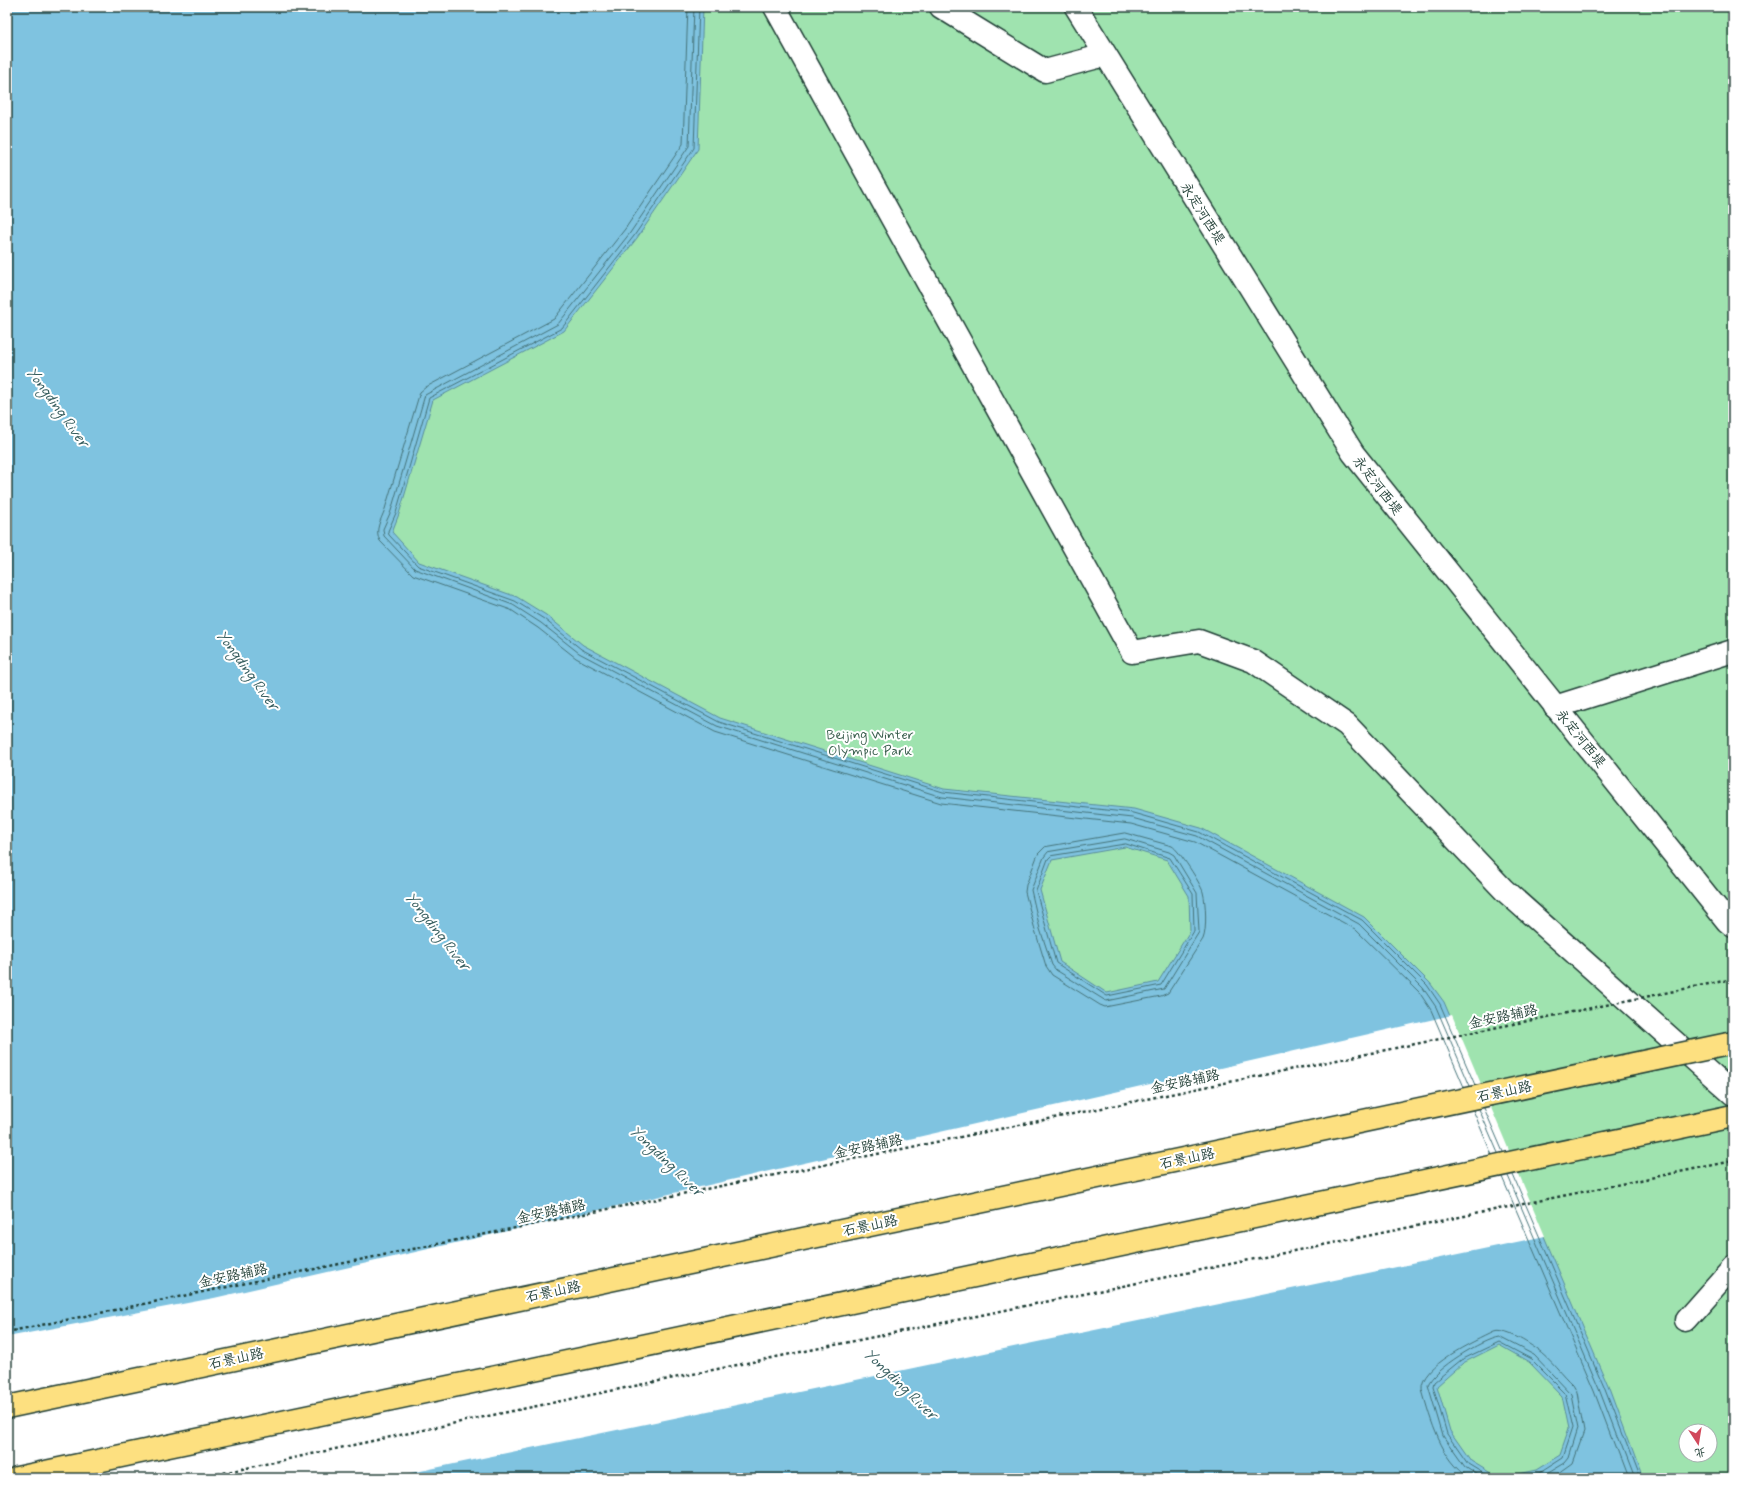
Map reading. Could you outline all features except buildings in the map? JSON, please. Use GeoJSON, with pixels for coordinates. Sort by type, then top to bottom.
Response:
{"type":"FeatureCollection","features":[{"type":"Feature","properties":{"kind":"main road","name":"石景山路"},"geometry":{"type":"LineString","coordinates":[[7,1407],[1733,1043]]}},
{"type":"Feature","properties":{"kind":"main road"},"geometry":{"type":"LineString","coordinates":[[17,1478],[1733,1116]]}},
{"type":"Feature","properties":{"kind":"street"},"geometry":{"type":"LineString","coordinates":[[775,7],[1132,652],[1199,641],[1253,661],[1347,725],[1504,890],[1733,1094]]}},
{"type":"Feature","properties":{"kind":"street"},"geometry":{"type":"LineString","coordinates":[[941,7],[1045,71],[1105,55]]}},
{"type":"Feature","properties":{"kind":"street","name":"永定河西堤"},"geometry":{"type":"LineString","coordinates":[[1076,7],[1353,453],[1727,921],[1733,926]]}},
{"type":"Feature","properties":{"kind":"street"},"geometry":{"type":"LineString","coordinates":[[1556,707],[1733,651]]}},
{"type":"Feature","properties":{"kind":"street"},"geometry":{"type":"LineString","coordinates":[[1686,1320],[1733,1267]]}},
{"type":"Feature","properties":{"kind":"path","name":"金安路辅路"},"geometry":{"type":"LineString","coordinates":[[7,1332],[1733,979]]}},
{"type":"Feature","properties":{"kind":"path"},"geometry":{"type":"LineString","coordinates":[[200,1478],[493,1415],[1733,1161]]}},
{"type":"Feature","properties":{"kind":"green space","name":"Beijing Winter Olympic Park"},"geometry":{"type":"Polygon","coordinates":[[[7,7],[1733,7],[1733,1478],[7,1478],[7,7]]]}},
{"type":"Feature","properties":{"kind":"water","name":"Yongding River"},"geometry":{"type":"Polygon","coordinates":[[[7,7],[703,7],[698,149],[637,238],[564,331],[433,400],[399,514],[392,532],[419,562],[517,597],[546,615],[583,645],[720,718],[944,789],[1134,809],[1201,828],[1364,917],[1430,983],[1444,1002],[1608,1386],[1642,1478],[1499,1478],[7,1478],[7,7]],[[1125,847],[1052,860],[1040,890],[1060,962],[1107,993],[1158,982],[1190,931],[1189,896],[1167,860],[1125,847]],[[1499,1345],[1463,1363],[1437,1386],[1450,1431],[1471,1461],[1499,1478],[1536,1470],[1560,1455],[1569,1429],[1562,1396],[1529,1362],[1499,1345]]]}},
{"type":"Feature","properties":{"kind":"pier"},"geometry":{"type":"Polygon","coordinates":[[[1452,1015],[1545,1236],[387,1478],[7,1478],[7,1337],[214,1298],[1452,1015]]]}}]}
